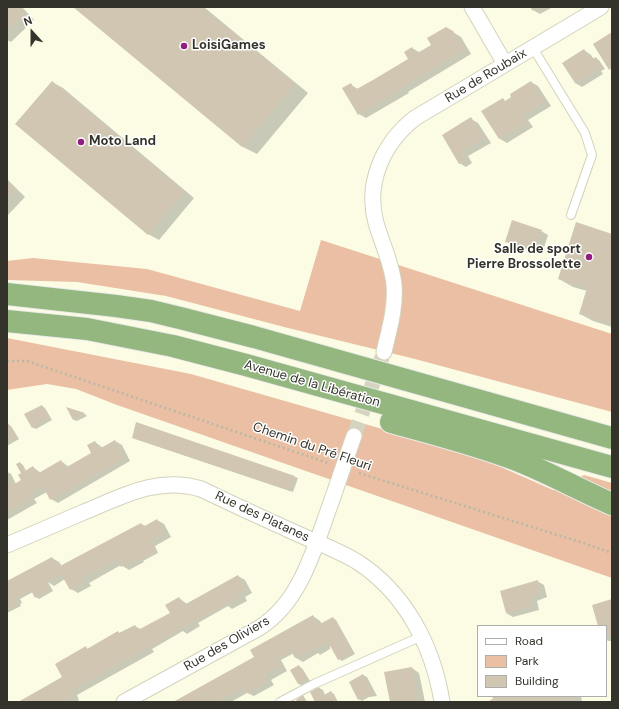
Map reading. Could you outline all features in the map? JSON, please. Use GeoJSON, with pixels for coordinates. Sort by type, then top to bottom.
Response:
{"type":"FeatureCollection","features":[{"type":"Feature","properties":{"kind":"highway"},"geometry":{"type":"LineString","coordinates":[[7,294],[109,305],[184,319],[254,337],[612,438]]}},
{"type":"Feature","properties":{"kind":"highway","name":"Avenue de la Libération"},"geometry":{"type":"LineString","coordinates":[[7,321],[35,323],[120,335],[202,353],[612,467]]}},
{"type":"Feature","properties":{"kind":"highway"},"geometry":{"type":"LineString","coordinates":[[35,323],[475,445],[540,470],[612,504]]}},
{"type":"Feature","properties":{"kind":"street"},"geometry":{"type":"LineString","coordinates":[[472,7],[506,64]]}},
{"type":"Feature","properties":{"kind":"street","name":"Rue de Roubaix"},"geometry":{"type":"LineString","coordinates":[[384,352],[393,315],[395,294],[387,255],[376,222],[373,188],[378,166],[382,156],[392,140],[415,118],[601,7]]}},
{"type":"Feature","properties":{"kind":"street","name":"Rue des Oliviers"},"geometry":{"type":"LineString","coordinates":[[124,702],[269,622],[287,602],[304,574],[318,543],[354,436]]}},
{"type":"Feature","properties":{"kind":"street","name":"Rue des Platanes"},"geometry":{"type":"LineString","coordinates":[[7,545],[129,493],[171,484],[181,484],[201,489],[335,550],[357,562],[380,581],[399,600],[422,636],[432,658],[442,702]]}},
{"type":"Feature","properties":{"kind":"lane"},"geometry":{"type":"LineString","coordinates":[[533,48],[585,133],[592,155],[571,215]]}},
{"type":"Feature","properties":{"kind":"lane"},"geometry":{"type":"LineString","coordinates":[[280,702],[314,684],[422,636]]}},
{"type":"Feature","properties":{"kind":"path","name":"Chemin du Pré Fleuri"},"geometry":{"type":"LineString","coordinates":[[7,361],[27,361],[343,468],[612,553]]}},
{"type":"Feature","properties":{"kind":"green space"},"geometry":{"type":"Polygon","coordinates":[[[321,240],[612,334],[612,412],[415,359],[166,296],[77,282],[7,280],[7,261],[33,258],[147,269],[300,311],[321,240]]]}},
{"type":"Feature","properties":{"kind":"green space"},"geometry":{"type":"Polygon","coordinates":[[[7,338],[191,374],[476,456],[553,490],[584,475],[612,483],[612,578],[117,405],[76,389],[47,384],[7,390],[7,338]]]}},
{"type":"Feature","properties":{"kind":"building"},"geometry":{"type":"Polygon","coordinates":[[[7,7],[18,7],[25,14],[7,30],[7,7]]]}},
{"type":"Feature","properties":{"kind":"building","name":"LoisiGames"},"geometry":{"type":"Polygon","coordinates":[[[73,7],[201,7],[295,84],[242,147],[73,7]]]}},
{"type":"Feature","properties":{"kind":"building"},"geometry":{"type":"Polygon","coordinates":[[[530,7],[539,7],[533,11],[530,7]]]}},
{"type":"Feature","properties":{"kind":"building"},"geometry":{"type":"Polygon","coordinates":[[[446,27],[453,31],[465,49],[358,115],[342,88],[351,83],[355,90],[373,80],[408,59],[404,52],[412,47],[416,54],[431,45],[427,38],[446,27]]]}},
{"type":"Feature","properties":{"kind":"building"},"geometry":{"type":"Polygon","coordinates":[[[612,32],[612,68],[609,70],[593,44],[612,32]]]}},
{"type":"Feature","properties":{"kind":"building"},"geometry":{"type":"Polygon","coordinates":[[[584,49],[589,58],[591,56],[593,59],[596,57],[602,67],[575,83],[562,63],[584,49]]]}},
{"type":"Feature","properties":{"kind":"building","name":"Moto Land"},"geometry":{"type":"Polygon","coordinates":[[[52,81],[184,192],[148,235],[15,124],[52,81]]]}},
{"type":"Feature","properties":{"kind":"building"},"geometry":{"type":"Polygon","coordinates":[[[531,81],[544,102],[522,116],[526,123],[499,139],[481,111],[503,98],[505,101],[511,97],[510,94],[531,81]]]}},
{"type":"Feature","properties":{"kind":"building"},"geometry":{"type":"Polygon","coordinates":[[[471,117],[484,138],[461,152],[466,159],[459,164],[442,135],[471,117]]]}},
{"type":"Feature","properties":{"kind":"building"},"geometry":{"type":"Polygon","coordinates":[[[7,182],[15,190],[7,199],[7,182]]]}},
{"type":"Feature","properties":{"kind":"building"},"geometry":{"type":"Polygon","coordinates":[[[512,220],[542,230],[535,251],[505,242],[512,220]]]}},
{"type":"Feature","properties":{"kind":"building","name":"Salle de sport Pierre Brossolette"},"geometry":{"type":"Polygon","coordinates":[[[576,222],[612,234],[612,324],[579,314],[587,288],[558,279],[576,222]]]}},
{"type":"Feature","properties":{"kind":"building"},"geometry":{"type":"Polygon","coordinates":[[[42,405],[49,418],[32,428],[24,414],[42,405]]]}},
{"type":"Feature","properties":{"kind":"building"},"geometry":{"type":"Polygon","coordinates":[[[66,407],[85,413],[73,420],[66,407]]]}},
{"type":"Feature","properties":{"kind":"building"},"geometry":{"type":"Polygon","coordinates":[[[136,422],[295,476],[290,491],[132,438],[136,422]]]}},
{"type":"Feature","properties":{"kind":"building"},"geometry":{"type":"Polygon","coordinates":[[[7,423],[16,437],[7,442],[7,423]]]}},
{"type":"Feature","properties":{"kind":"building"},"geometry":{"type":"Polygon","coordinates":[[[115,440],[124,457],[118,462],[50,500],[43,486],[28,495],[30,499],[7,512],[7,474],[13,485],[21,480],[18,475],[21,473],[16,464],[20,462],[25,471],[33,466],[37,474],[61,460],[65,468],[91,453],[87,445],[95,441],[99,449],[115,440]]]}},
{"type":"Feature","properties":{"kind":"building"},"geometry":{"type":"Polygon","coordinates":[[[157,519],[164,533],[150,541],[156,551],[139,561],[137,558],[121,567],[117,560],[82,578],[85,582],[70,590],[61,574],[46,582],[50,589],[35,598],[31,590],[15,599],[18,604],[7,610],[7,581],[52,557],[58,567],[141,523],[143,527],[157,519]]]}},
{"type":"Feature","properties":{"kind":"building"},"geometry":{"type":"Polygon","coordinates":[[[238,575],[246,589],[238,593],[240,596],[70,691],[73,696],[62,702],[18,702],[62,677],[55,664],[86,646],[87,649],[118,631],[119,633],[135,625],[138,630],[170,613],[165,605],[179,597],[184,605],[238,575]]]}},
{"type":"Feature","properties":{"kind":"building"},"geometry":{"type":"Polygon","coordinates":[[[538,580],[540,593],[530,597],[532,606],[506,613],[500,591],[538,580]]]}},
{"type":"Feature","properties":{"kind":"building"},"geometry":{"type":"Polygon","coordinates":[[[612,599],[612,635],[607,637],[607,625],[598,625],[592,605],[612,599]]]}},
{"type":"Feature","properties":{"kind":"building"},"geometry":{"type":"Polygon","coordinates":[[[313,615],[318,625],[333,617],[352,652],[338,660],[328,642],[295,658],[291,651],[276,660],[280,667],[264,675],[267,681],[247,693],[243,692],[241,689],[217,702],[173,702],[254,657],[250,650],[313,615]]]}},
{"type":"Feature","properties":{"kind":"building"},"geometry":{"type":"Polygon","coordinates":[[[299,665],[307,679],[298,684],[290,670],[299,665]]]}},
{"type":"Feature","properties":{"kind":"building"},"geometry":{"type":"Polygon","coordinates":[[[412,667],[419,702],[390,702],[384,672],[412,667]]]}},
{"type":"Feature","properties":{"kind":"building"},"geometry":{"type":"Polygon","coordinates":[[[363,674],[375,694],[358,700],[349,682],[363,674]]]}},
{"type":"Feature","properties":{"kind":"building"},"geometry":{"type":"Polygon","coordinates":[[[319,687],[324,695],[331,691],[337,702],[315,702],[310,692],[319,687]]]}},
{"type":"Feature","properties":{"kind":"building"},"geometry":{"type":"Polygon","coordinates":[[[303,695],[307,702],[297,702],[296,700],[303,695]]]}},
{"type":"Feature","properties":{"kind":"building"},"geometry":{"type":"Polygon","coordinates":[[[492,697],[574,697],[575,699],[566,701],[565,698],[550,702],[496,702],[496,700],[491,702],[490,700],[493,699],[492,697]]]}},
{"type":"Feature","properties":{"kind":"tunnel"},"geometry":{"type":"LineString","coordinates":[[354,436],[384,352]]}},
{"type":"Feature","properties":{"kind":"place","name":"LoisiGames"},"geometry":{"type":"Point","coordinates":[184,46]}},
{"type":"Feature","properties":{"kind":"place","name":"Moto Land"},"geometry":{"type":"Point","coordinates":[81,142]}},
{"type":"Feature","properties":{"kind":"place","name":"Salle de sport Pierre Brossolette"},"geometry":{"type":"Point","coordinates":[589,257]}}]}
